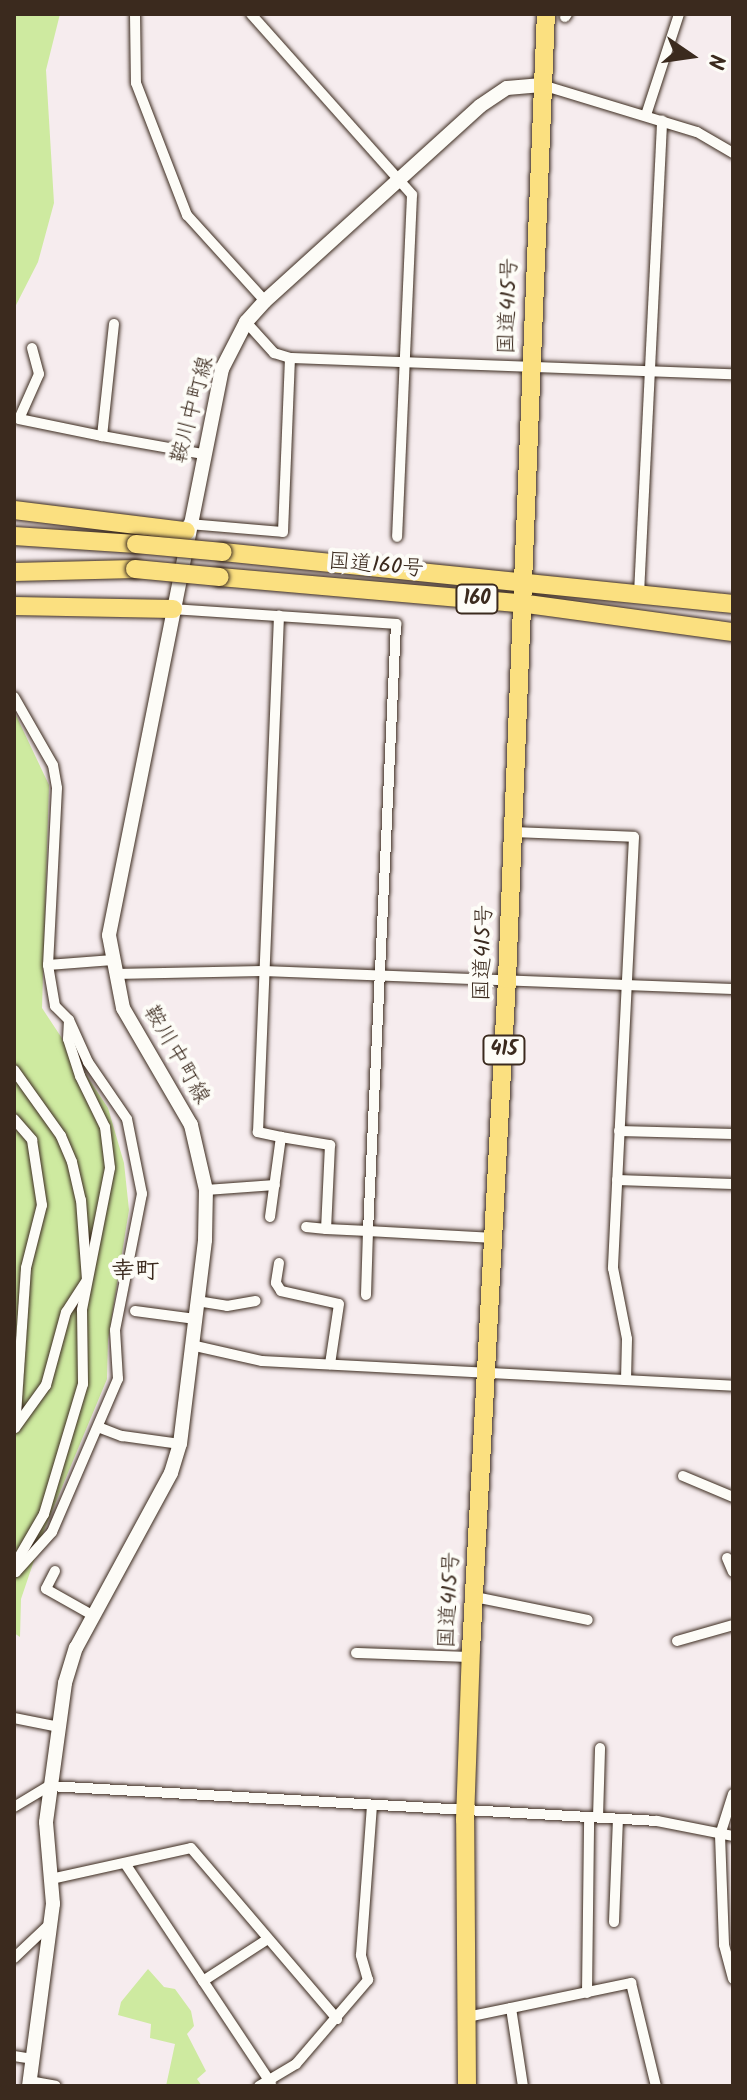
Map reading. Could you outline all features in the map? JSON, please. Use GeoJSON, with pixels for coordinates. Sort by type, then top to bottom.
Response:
{"type":"FeatureCollection","features":[{"type":"Feature","properties":{"kind":"highway","name":"国道415号"},"geometry":{"type":"LineString","coordinates":[[467,2086],[467,1812],[471,1657],[507,979],[546,14]]}},
{"type":"Feature","properties":{"kind":"highway"},"geometry":{"type":"LineString","coordinates":[[14,510],[187,528]]}},
{"type":"Feature","properties":{"kind":"highway","name":"国道160号"},"geometry":{"type":"LineString","coordinates":[[14,536],[223,552],[733,604]]}},
{"type":"Feature","properties":{"kind":"highway","name":"国道160号"},"geometry":{"type":"LineString","coordinates":[[14,572],[135,569],[520,603],[733,632]]}},
{"type":"Feature","properties":{"kind":"highway"},"geometry":{"type":"LineString","coordinates":[[14,606],[173,609]]}},
{"type":"Feature","properties":{"kind":"main road","name":"鞍川中町線"},"geometry":{"type":"LineString","coordinates":[[29,2084],[51,1923],[46,1822],[49,1786],[76,1648],[171,1473],[180,1444],[195,1319],[206,1190],[191,1125],[123,1008],[109,935],[187,528],[222,369],[246,322],[265,301],[400,181],[507,88],[542,85]]}},
{"type":"Feature","properties":{"kind":"street"},"geometry":{"type":"LineString","coordinates":[[135,14],[136,83],[187,215],[265,301]]}},
{"type":"Feature","properties":{"kind":"street"},"geometry":{"type":"LineString","coordinates":[[251,14],[412,195],[397,537]]}},
{"type":"Feature","properties":{"kind":"street"},"geometry":{"type":"LineString","coordinates":[[646,115],[679,14]]}},
{"type":"Feature","properties":{"kind":"street"},"geometry":{"type":"LineString","coordinates":[[542,85],[646,115],[733,153]]}},
{"type":"Feature","properties":{"kind":"street"},"geometry":{"type":"LineString","coordinates":[[639,594],[662,121]]}},
{"type":"Feature","properties":{"kind":"street"},"geometry":{"type":"LineString","coordinates":[[246,322],[274,353],[290,358],[733,374]]}},
{"type":"Feature","properties":{"kind":"street"},"geometry":{"type":"LineString","coordinates":[[102,436],[114,324]]}},
{"type":"Feature","properties":{"kind":"street"},"geometry":{"type":"LineString","coordinates":[[32,348],[39,374],[19,419],[203,454]]}},
{"type":"Feature","properties":{"kind":"street"},"geometry":{"type":"LineString","coordinates":[[187,528],[283,532],[290,358]]}},
{"type":"Feature","properties":{"kind":"street"},"geometry":{"type":"LineString","coordinates":[[173,609],[396,624],[366,1295]]}},
{"type":"Feature","properties":{"kind":"street"},"geometry":{"type":"LineString","coordinates":[[279,615],[258,1132],[330,1145],[326,1229]]}},
{"type":"Feature","properties":{"kind":"street"},"geometry":{"type":"LineString","coordinates":[[14,697],[53,765],[57,788],[48,965],[55,1006],[69,1020],[88,1062],[127,1119],[142,1194],[115,1330],[118,1379],[52,1532],[16,1572],[15,1564],[44,1514],[83,1384],[87,1280],[81,1200],[72,1162],[61,1136],[14,1070]]}},
{"type":"Feature","properties":{"kind":"street"},"geometry":{"type":"LineString","coordinates":[[512,832],[634,837],[613,1268],[627,1339],[626,1380]]}},
{"type":"Feature","properties":{"kind":"street"},"geometry":{"type":"LineString","coordinates":[[48,965],[733,989]]}},
{"type":"Feature","properties":{"kind":"street"},"geometry":{"type":"LineString","coordinates":[[15,1428],[46,1385],[66,1312],[87,1280],[110,1168],[105,1127],[80,1076],[68,1039],[69,1020]]}},
{"type":"Feature","properties":{"kind":"street"},"geometry":{"type":"LineString","coordinates":[[14,1119],[32,1140],[42,1205],[26,1268],[15,1428]]}},
{"type":"Feature","properties":{"kind":"street"},"geometry":{"type":"LineString","coordinates":[[619,1131],[733,1134]]}},
{"type":"Feature","properties":{"kind":"street"},"geometry":{"type":"LineString","coordinates":[[270,1217],[281,1137]]}},
{"type":"Feature","properties":{"kind":"street"},"geometry":{"type":"LineString","coordinates":[[617,1180],[733,1184]]}},
{"type":"Feature","properties":{"kind":"street"},"geometry":{"type":"LineString","coordinates":[[206,1190],[275,1185]]}},
{"type":"Feature","properties":{"kind":"street"},"geometry":{"type":"LineString","coordinates":[[306,1227],[494,1238]]}},
{"type":"Feature","properties":{"kind":"street"},"geometry":{"type":"LineString","coordinates":[[279,1263],[276,1283],[281,1291],[339,1304],[330,1364]]}},
{"type":"Feature","properties":{"kind":"street"},"geometry":{"type":"LineString","coordinates":[[197,1301],[227,1306],[256,1301]]}},
{"type":"Feature","properties":{"kind":"street"},"geometry":{"type":"LineString","coordinates":[[135,1311],[195,1319]]}},
{"type":"Feature","properties":{"kind":"street"},"geometry":{"type":"LineString","coordinates":[[191,1345],[262,1361],[733,1386]]}},
{"type":"Feature","properties":{"kind":"street"},"geometry":{"type":"LineString","coordinates":[[98,1427],[122,1436],[180,1444]]}},
{"type":"Feature","properties":{"kind":"street"},"geometry":{"type":"LineString","coordinates":[[683,1476],[733,1497]]}},
{"type":"Feature","properties":{"kind":"street"},"geometry":{"type":"LineString","coordinates":[[727,1558],[733,1572]]}},
{"type":"Feature","properties":{"kind":"street"},"geometry":{"type":"LineString","coordinates":[[55,1571],[46,1589],[94,1616]]}},
{"type":"Feature","properties":{"kind":"street"},"geometry":{"type":"LineString","coordinates":[[475,1597],[588,1620]]}},
{"type":"Feature","properties":{"kind":"street"},"geometry":{"type":"LineString","coordinates":[[677,1641],[733,1625]]}},
{"type":"Feature","properties":{"kind":"street"},"geometry":{"type":"LineString","coordinates":[[356,1653],[471,1657]]}},
{"type":"Feature","properties":{"kind":"street"},"geometry":{"type":"LineString","coordinates":[[14,1718],[59,1727]]}},
{"type":"Feature","properties":{"kind":"street"},"geometry":{"type":"LineString","coordinates":[[587,1993],[593,1817],[600,1748]]}},
{"type":"Feature","properties":{"kind":"street"},"geometry":{"type":"LineString","coordinates":[[14,1807],[49,1786],[593,1817],[726,1836]]}},
{"type":"Feature","properties":{"kind":"street"},"geometry":{"type":"LineString","coordinates":[[733,1794],[726,1836],[724,1945],[733,1979]]}},
{"type":"Feature","properties":{"kind":"street"},"geometry":{"type":"LineString","coordinates":[[126,1865],[267,2084],[296,2064],[368,1980],[361,1955],[372,1806]]}},
{"type":"Feature","properties":{"kind":"street"},"geometry":{"type":"LineString","coordinates":[[614,1922],[618,1819]]}},
{"type":"Feature","properties":{"kind":"street"},"geometry":{"type":"LineString","coordinates":[[51,1879],[126,1865],[191,1848],[337,2019]]}},
{"type":"Feature","properties":{"kind":"street"},"geometry":{"type":"LineString","coordinates":[[16,1953],[51,1923]]}},
{"type":"Feature","properties":{"kind":"street"},"geometry":{"type":"LineString","coordinates":[[203,1981],[268,1939]]}},
{"type":"Feature","properties":{"kind":"street"},"geometry":{"type":"LineString","coordinates":[[467,2017],[631,1983],[656,2086]]}},
{"type":"Feature","properties":{"kind":"street"},"geometry":{"type":"LineString","coordinates":[[511,2008],[523,2086]]}},
{"type":"Feature","properties":{"kind":"street"},"geometry":{"type":"LineString","coordinates":[[14,2056],[34,2059]]}},
{"type":"Feature","properties":{"kind":"street"},"geometry":{"type":"LineString","coordinates":[[29,2084],[56,2086]]}},
{"type":"Feature","properties":{"kind":"green space"},"geometry":{"type":"Polygon","coordinates":[[[14,14],[60,14],[46,70],[54,203],[38,262],[14,309],[14,14]]]}},
{"type":"Feature","properties":{"kind":"green space"},"geometry":{"type":"Polygon","coordinates":[[[14,711],[49,785],[42,1008],[108,1108],[124,1163],[129,1210],[108,1340],[107,1379],[45,1528],[21,1599],[20,1637],[14,1633],[14,711]]]}},
{"type":"Feature","properties":{"kind":"green space"},"geometry":{"type":"Polygon","coordinates":[[[148,1969],[164,1987],[175,1989],[191,2011],[194,2026],[187,2034],[206,2071],[197,2079],[202,2086],[166,2086],[175,2044],[150,2038],[151,2024],[118,2015],[121,2002],[148,1969]]]}},
{"type":"Feature","properties":{"kind":"district","name":"幸町"},"geometry":{"type":"Point","coordinates":[135,1272]}}]}
